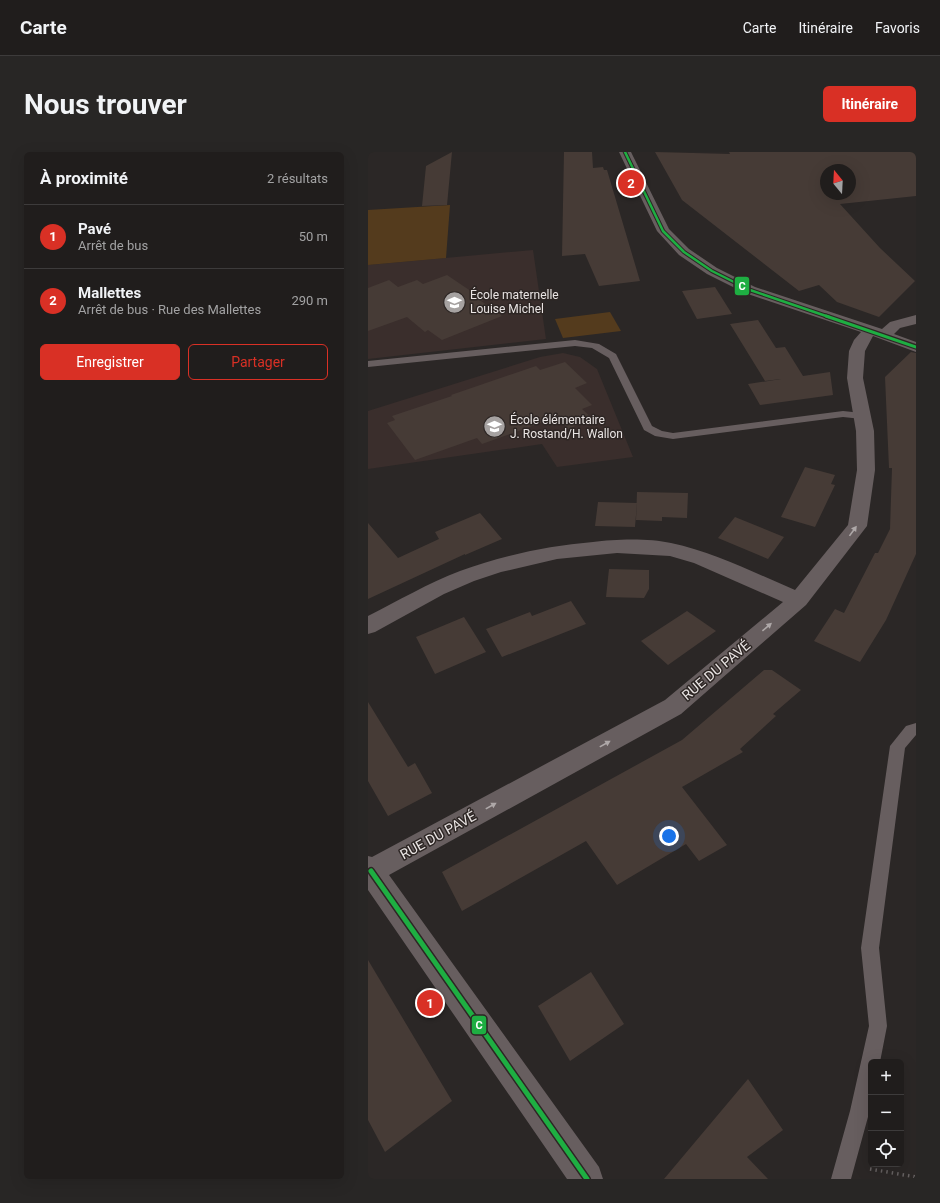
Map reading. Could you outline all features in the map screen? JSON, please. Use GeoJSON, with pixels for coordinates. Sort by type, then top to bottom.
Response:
{"type":"FeatureCollection","features":[{"type":"Feature","properties":{"kind":"street"},"geometry":{"type":"LineString","coordinates":[[625,152],[658,224],[663,231],[684,252],[712,271],[750,290],[877,332],[916,347]]}},
{"type":"Feature","properties":{"kind":"street"},"geometry":{"type":"LineString","coordinates":[[877,332],[916,319]]}},
{"type":"Feature","properties":{"kind":"street","name":"RUE DU PAVÉ"},"geometry":{"type":"LineString","coordinates":[[369,871],[673,707],[799,600],[857,526],[866,470],[865,430],[855,378],[857,351],[862,340],[877,332]]}},
{"type":"Feature","properties":{"kind":"street"},"geometry":{"type":"LineString","coordinates":[[368,626],[437,589],[486,570],[557,552],[617,546],[670,549],[701,558],[799,600]]}},
{"type":"Feature","properties":{"kind":"street"},"geometry":{"type":"LineString","coordinates":[[369,871],[587,1179]]}},
{"type":"Feature","properties":{"kind":"lane"},"geometry":{"type":"LineString","coordinates":[[368,364],[575,343],[590,344],[604,348],[613,356],[648,428],[659,434],[673,436],[843,414],[862,416]]}},
{"type":"Feature","properties":{"kind":"lane"},"geometry":{"type":"LineString","coordinates":[[844,1172],[860,1111],[878,1026],[870,948],[898,746],[911,730],[916,729]]}},
{"type":"Feature","properties":{"kind":"path"},"geometry":{"type":"LineString","coordinates":[[844,1172],[916,1177]]}},
{"type":"Feature","properties":{"kind":"shaded area"},"geometry":{"type":"Polygon","coordinates":[[[450,205],[446,258],[368,265],[368,210],[450,205]]]}},
{"type":"Feature","properties":{"kind":"shaded area","name":"École maternelle Louise Michel"},"geometry":{"type":"Polygon","coordinates":[[[533,250],[546,339],[368,359],[368,265],[533,250]]]}},
{"type":"Feature","properties":{"kind":"shaded area"},"geometry":{"type":"Polygon","coordinates":[[[610,312],[621,331],[563,338],[555,319],[610,312]]]}},
{"type":"Feature","properties":{"kind":"shaded area","name":"École élémentaire J. Rostand/H. Wallon"},"geometry":{"type":"Polygon","coordinates":[[[563,353],[580,357],[597,369],[633,457],[557,467],[542,444],[368,469],[368,411],[540,357],[563,353]]]}},
{"type":"Feature","properties":{"kind":"building"},"geometry":{"type":"Polygon","coordinates":[[[452,152],[447,205],[422,206],[426,166],[452,152]]]}},
{"type":"Feature","properties":{"kind":"building"},"geometry":{"type":"Polygon","coordinates":[[[564,152],[592,152],[593,168],[603,167],[604,170],[607,170],[640,281],[599,286],[585,254],[562,256],[564,152]]]}},
{"type":"Feature","properties":{"kind":"building"},"geometry":{"type":"Polygon","coordinates":[[[655,152],[730,154],[729,152],[916,152],[916,196],[840,204],[880,248],[915,281],[879,317],[837,302],[819,285],[799,291],[682,200],[655,152]]]}},
{"type":"Feature","properties":{"kind":"building"},"geometry":{"type":"Polygon","coordinates":[[[447,275],[484,300],[481,301],[502,316],[442,340],[428,330],[425,332],[407,317],[368,331],[368,288],[389,280],[398,287],[417,280],[423,284],[447,275]]]}},
{"type":"Feature","properties":{"kind":"building"},"geometry":{"type":"Polygon","coordinates":[[[715,287],[732,314],[697,319],[682,291],[715,287]]]}},
{"type":"Feature","properties":{"kind":"building"},"geometry":{"type":"Polygon","coordinates":[[[758,320],[776,348],[785,347],[803,376],[830,372],[833,395],[760,405],[748,384],[781,379],[765,381],[730,324],[758,320]]]}},
{"type":"Feature","properties":{"kind":"building"},"geometry":{"type":"Polygon","coordinates":[[[911,352],[916,353],[916,554],[886,620],[860,662],[814,641],[835,609],[844,613],[875,553],[878,553],[890,529],[892,468],[889,468],[885,377],[911,352]]]}},
{"type":"Feature","properties":{"kind":"building"},"geometry":{"type":"Polygon","coordinates":[[[565,362],[587,383],[575,388],[592,405],[582,409],[593,419],[568,429],[557,417],[482,444],[477,438],[415,460],[387,423],[395,420],[392,416],[452,396],[451,395],[536,366],[540,370],[565,362]]]}},
{"type":"Feature","properties":{"kind":"building"},"geometry":{"type":"Polygon","coordinates":[[[805,467],[835,475],[831,484],[835,485],[815,527],[781,517],[805,467]]]}},
{"type":"Feature","properties":{"kind":"building"},"geometry":{"type":"Polygon","coordinates":[[[637,492],[688,493],[687,518],[662,517],[662,521],[636,520],[637,492]]]}},
{"type":"Feature","properties":{"kind":"building"},"geometry":{"type":"Polygon","coordinates":[[[598,502],[637,503],[635,527],[595,526],[598,502]]]}},
{"type":"Feature","properties":{"kind":"building"},"geometry":{"type":"Polygon","coordinates":[[[480,513],[502,539],[465,554],[368,599],[368,523],[398,558],[439,539],[435,532],[480,513]]]}},
{"type":"Feature","properties":{"kind":"building"},"geometry":{"type":"Polygon","coordinates":[[[735,517],[784,537],[768,559],[718,538],[735,517]]]}},
{"type":"Feature","properties":{"kind":"building"},"geometry":{"type":"Polygon","coordinates":[[[609,569],[649,570],[649,589],[644,598],[606,597],[609,569]]]}},
{"type":"Feature","properties":{"kind":"building"},"geometry":{"type":"Polygon","coordinates":[[[571,601],[586,624],[502,657],[486,629],[530,612],[532,616],[571,601]]]}},
{"type":"Feature","properties":{"kind":"building"},"geometry":{"type":"Polygon","coordinates":[[[687,611],[716,631],[668,665],[641,641],[687,611]]]}},
{"type":"Feature","properties":{"kind":"building"},"geometry":{"type":"Polygon","coordinates":[[[464,617],[486,652],[435,674],[416,637],[464,617]]]}},
{"type":"Feature","properties":{"kind":"building"},"geometry":{"type":"Polygon","coordinates":[[[764,670],[772,670],[801,690],[773,714],[776,716],[740,749],[743,752],[682,787],[727,845],[699,861],[686,844],[617,885],[586,841],[462,911],[442,872],[682,740],[764,670]]]}},
{"type":"Feature","properties":{"kind":"building"},"geometry":{"type":"Polygon","coordinates":[[[368,702],[408,767],[415,763],[432,793],[388,816],[368,781],[368,702]]]}},
{"type":"Feature","properties":{"kind":"building"},"geometry":{"type":"Polygon","coordinates":[[[368,960],[452,1101],[385,1152],[368,1120],[368,960]]]}},
{"type":"Feature","properties":{"kind":"building"},"geometry":{"type":"Polygon","coordinates":[[[591,972],[624,1024],[570,1061],[538,1006],[591,972]]]}},
{"type":"Feature","properties":{"kind":"building"},"geometry":{"type":"Polygon","coordinates":[[[748,1079],[783,1130],[747,1157],[768,1179],[664,1179],[748,1079]]]}},
{"type":"Feature","properties":{"kind":"transit line","name":"C"},"geometry":{"type":"LineString","coordinates":[[625,152],[663,231],[684,252],[712,271],[750,290],[916,347]]}},
{"type":"Feature","properties":{"kind":"transit line","name":"C"},"geometry":{"type":"LineString","coordinates":[[371,871],[587,1179]]}},
{"type":"Feature","properties":{"kind":"place","name":"Mallettes"},"geometry":{"type":"Point","coordinates":[631,183]}},
{"type":"Feature","properties":{"kind":"place","name":"École maternelle Louise Michel"},"geometry":{"type":"Point","coordinates":[454,302]}},
{"type":"Feature","properties":{"kind":"place","name":"École élémentaire J. Rostand/H. Wallon"},"geometry":{"type":"Point","coordinates":[494,427]}},
{"type":"Feature","properties":{"kind":"place","name":"Pavé"},"geometry":{"type":"Point","coordinates":[430,1003]}}]}
